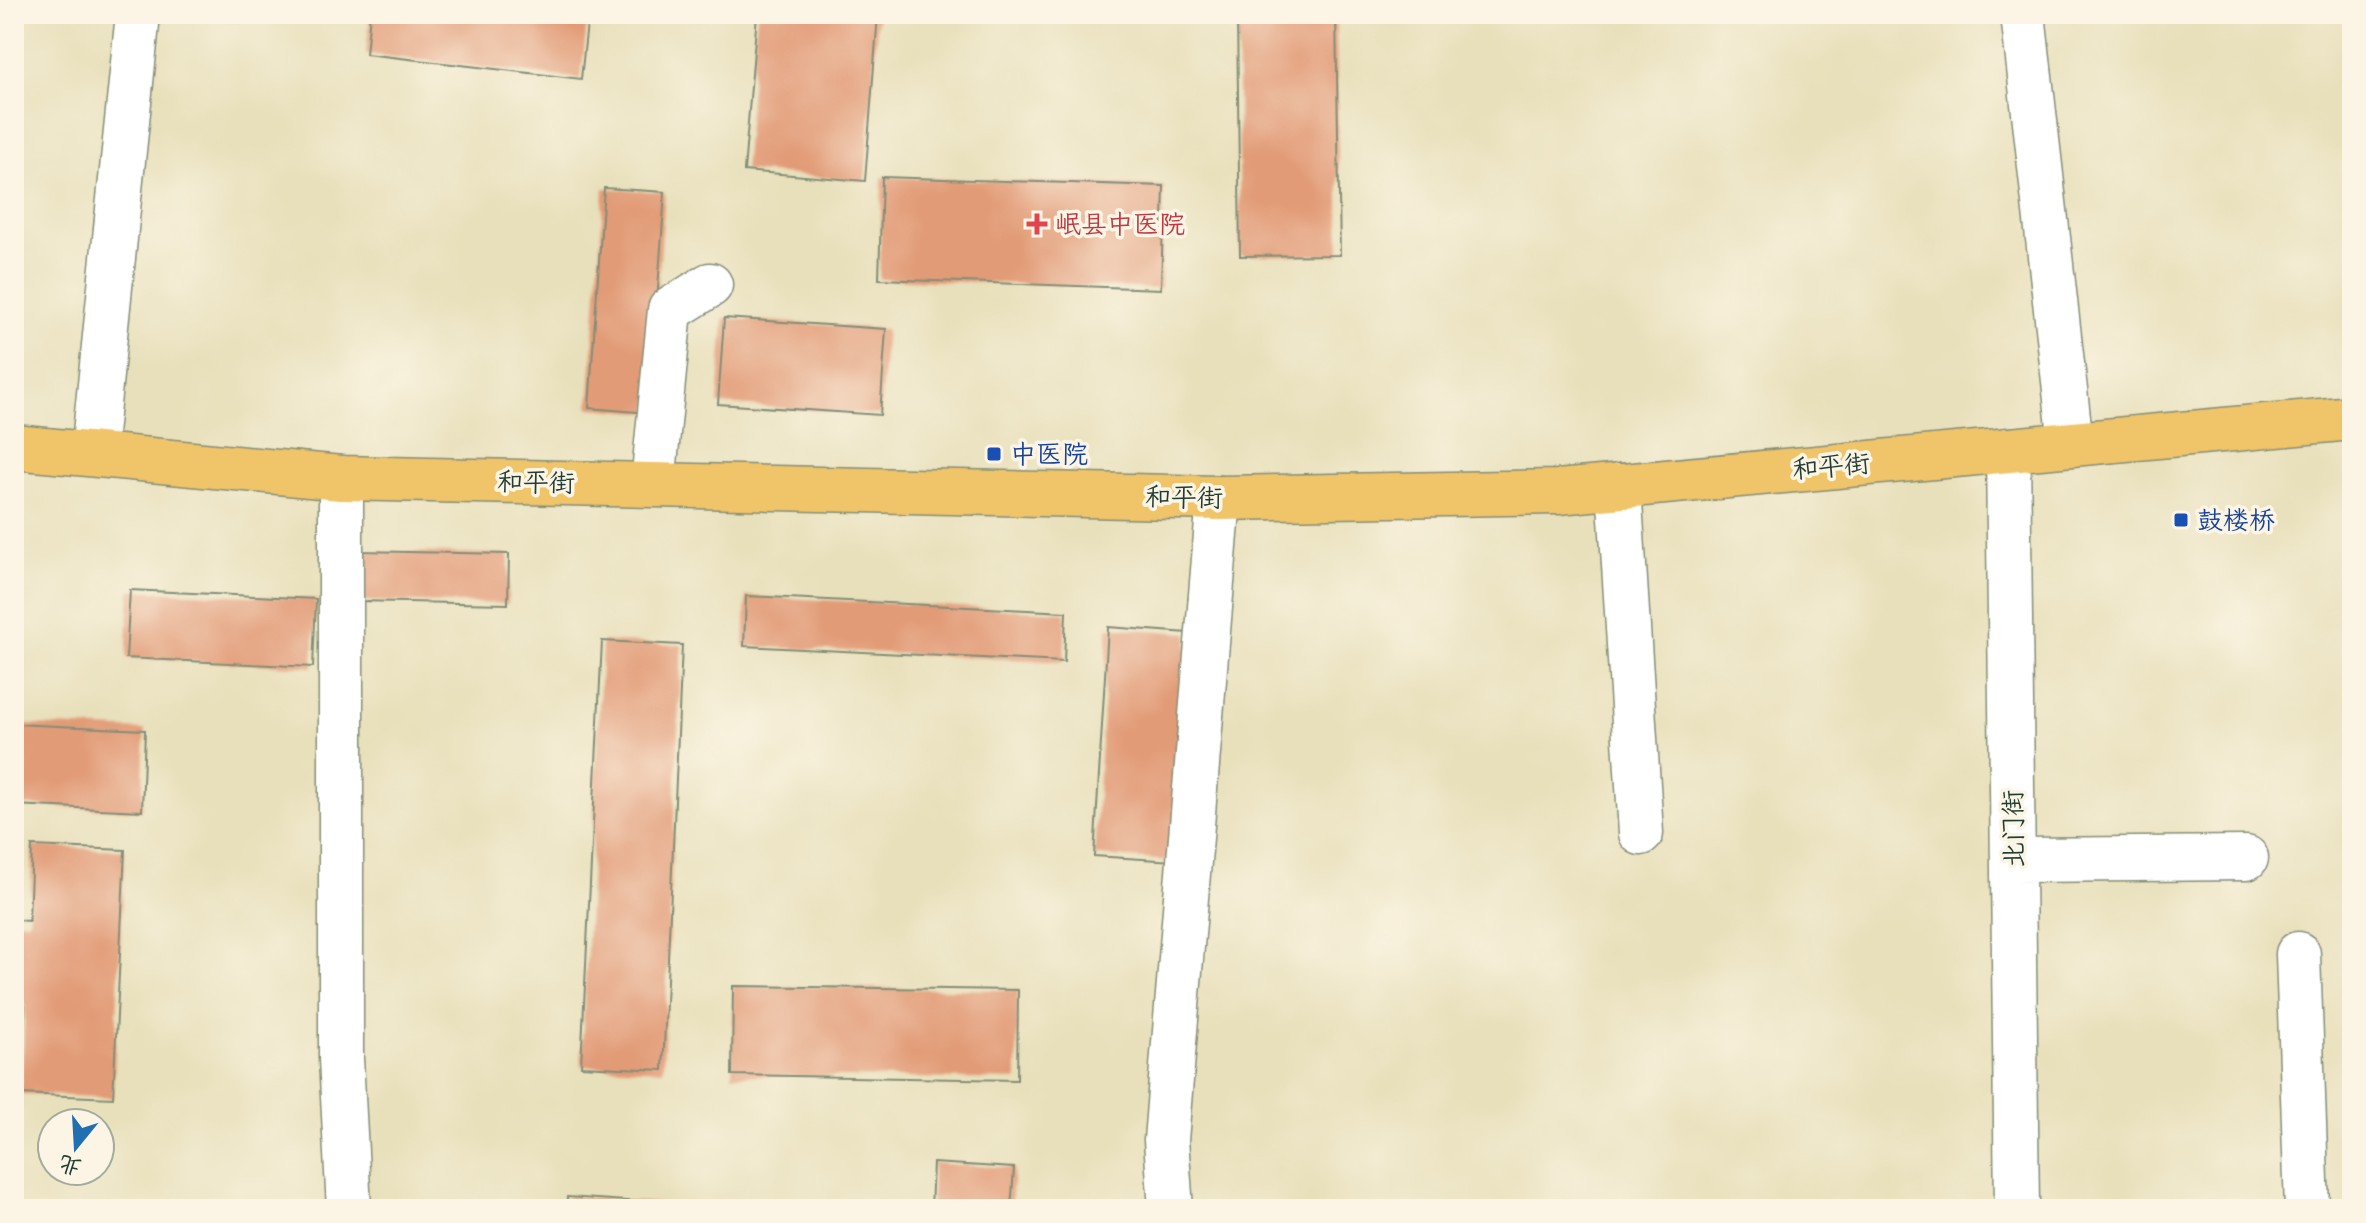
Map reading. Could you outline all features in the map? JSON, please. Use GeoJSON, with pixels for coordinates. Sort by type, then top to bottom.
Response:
{"type":"FeatureCollection","features":[{"type":"Feature","properties":{"kind":"main road","name":"和平街"},"geometry":{"type":"LineString","coordinates":[[14,447],[341,478],[1219,498],[1558,492],[2352,418]]}},
{"type":"Feature","properties":{"kind":"street"},"geometry":{"type":"LineString","coordinates":[[93,453],[138,14]]}},
{"type":"Feature","properties":{"kind":"street"},"geometry":{"type":"LineString","coordinates":[[2023,14],[2071,444]]}},
{"type":"Feature","properties":{"kind":"street"},"geometry":{"type":"LineString","coordinates":[[653,484],[670,310],[710,285]]}},
{"type":"Feature","properties":{"kind":"street","name":"北门街"},"geometry":{"type":"LineString","coordinates":[[2008,450],[2017,1209]]}},
{"type":"Feature","properties":{"kind":"street"},"geometry":{"type":"LineString","coordinates":[[341,478],[341,1059],[349,1209]]}},
{"type":"Feature","properties":{"kind":"street"},"geometry":{"type":"LineString","coordinates":[[1619,486],[1641,833]]}},
{"type":"Feature","properties":{"kind":"street"},"geometry":{"type":"LineString","coordinates":[[1171,1209],[1166,1140],[1219,498]]}},
{"type":"Feature","properties":{"kind":"street"},"geometry":{"type":"LineString","coordinates":[[2013,860],[2246,858]]}},
{"type":"Feature","properties":{"kind":"street"},"geometry":{"type":"LineString","coordinates":[[2298,954],[2307,1209]]}},
{"type":"Feature","properties":{"kind":"building"},"geometry":{"type":"Polygon","coordinates":[[[241,14],[241,22],[194,16],[241,14]]]}},
{"type":"Feature","properties":{"kind":"building"},"geometry":{"type":"Polygon","coordinates":[[[370,14],[588,14],[581,79],[366,54],[370,14]]]}},
{"type":"Feature","properties":{"kind":"building"},"geometry":{"type":"Polygon","coordinates":[[[757,14],[878,14],[865,181],[744,171],[757,14]]]}},
{"type":"Feature","properties":{"kind":"building"},"geometry":{"type":"Polygon","coordinates":[[[1237,14],[1336,14],[1340,255],[1240,256],[1237,14]]]}},
{"type":"Feature","properties":{"kind":"building"},"geometry":{"type":"Polygon","coordinates":[[[882,177],[1164,186],[1161,289],[879,279],[882,177]]]}},
{"type":"Feature","properties":{"kind":"building"},"geometry":{"type":"Polygon","coordinates":[[[604,188],[665,192],[649,413],[589,408],[604,188]]]}},
{"type":"Feature","properties":{"kind":"building"},"geometry":{"type":"Polygon","coordinates":[[[724,318],[886,329],[880,415],[718,404],[724,318]]]}},
{"type":"Feature","properties":{"kind":"building"},"geometry":{"type":"Polygon","coordinates":[[[357,551],[509,554],[508,604],[356,601],[357,551]]]}},
{"type":"Feature","properties":{"kind":"building"},"geometry":{"type":"Polygon","coordinates":[[[130,590],[316,599],[313,667],[126,658],[130,590]]]}},
{"type":"Feature","properties":{"kind":"building"},"geometry":{"type":"Polygon","coordinates":[[[746,596],[1066,612],[1064,662],[744,646],[746,596]]]}},
{"type":"Feature","properties":{"kind":"building"},"geometry":{"type":"Polygon","coordinates":[[[1108,627],[1188,633],[1174,861],[1094,856],[1108,627]]]}},
{"type":"Feature","properties":{"kind":"building"},"geometry":{"type":"Polygon","coordinates":[[[602,641],[682,645],[663,1070],[581,1066],[602,641]]]}},
{"type":"Feature","properties":{"kind":"building"},"geometry":{"type":"Polygon","coordinates":[[[14,724],[145,730],[142,811],[14,805],[14,724]]]}},
{"type":"Feature","properties":{"kind":"building"},"geometry":{"type":"Polygon","coordinates":[[[32,846],[125,850],[113,1098],[21,1094],[25,1005],[14,1005],[14,920],[29,921],[32,846]]]}},
{"type":"Feature","properties":{"kind":"building"},"geometry":{"type":"Polygon","coordinates":[[[733,986],[1018,990],[1017,1080],[732,1075],[733,986]]]}},
{"type":"Feature","properties":{"kind":"building"},"geometry":{"type":"Polygon","coordinates":[[[933,1163],[1014,1168],[1011,1209],[931,1209],[933,1163]]]}},
{"type":"Feature","properties":{"kind":"building"},"geometry":{"type":"Polygon","coordinates":[[[567,1197],[714,1207],[714,1209],[566,1209],[567,1197]]]}},
{"type":"Feature","properties":{"kind":"place","name":"岷县中医院"},"geometry":{"type":"Point","coordinates":[1037,224]}},
{"type":"Feature","properties":{"kind":"place","name":"中医院"},"geometry":{"type":"Point","coordinates":[994,454]}},
{"type":"Feature","properties":{"kind":"place","name":"鼓楼桥"},"geometry":{"type":"Point","coordinates":[2181,520]}}]}
